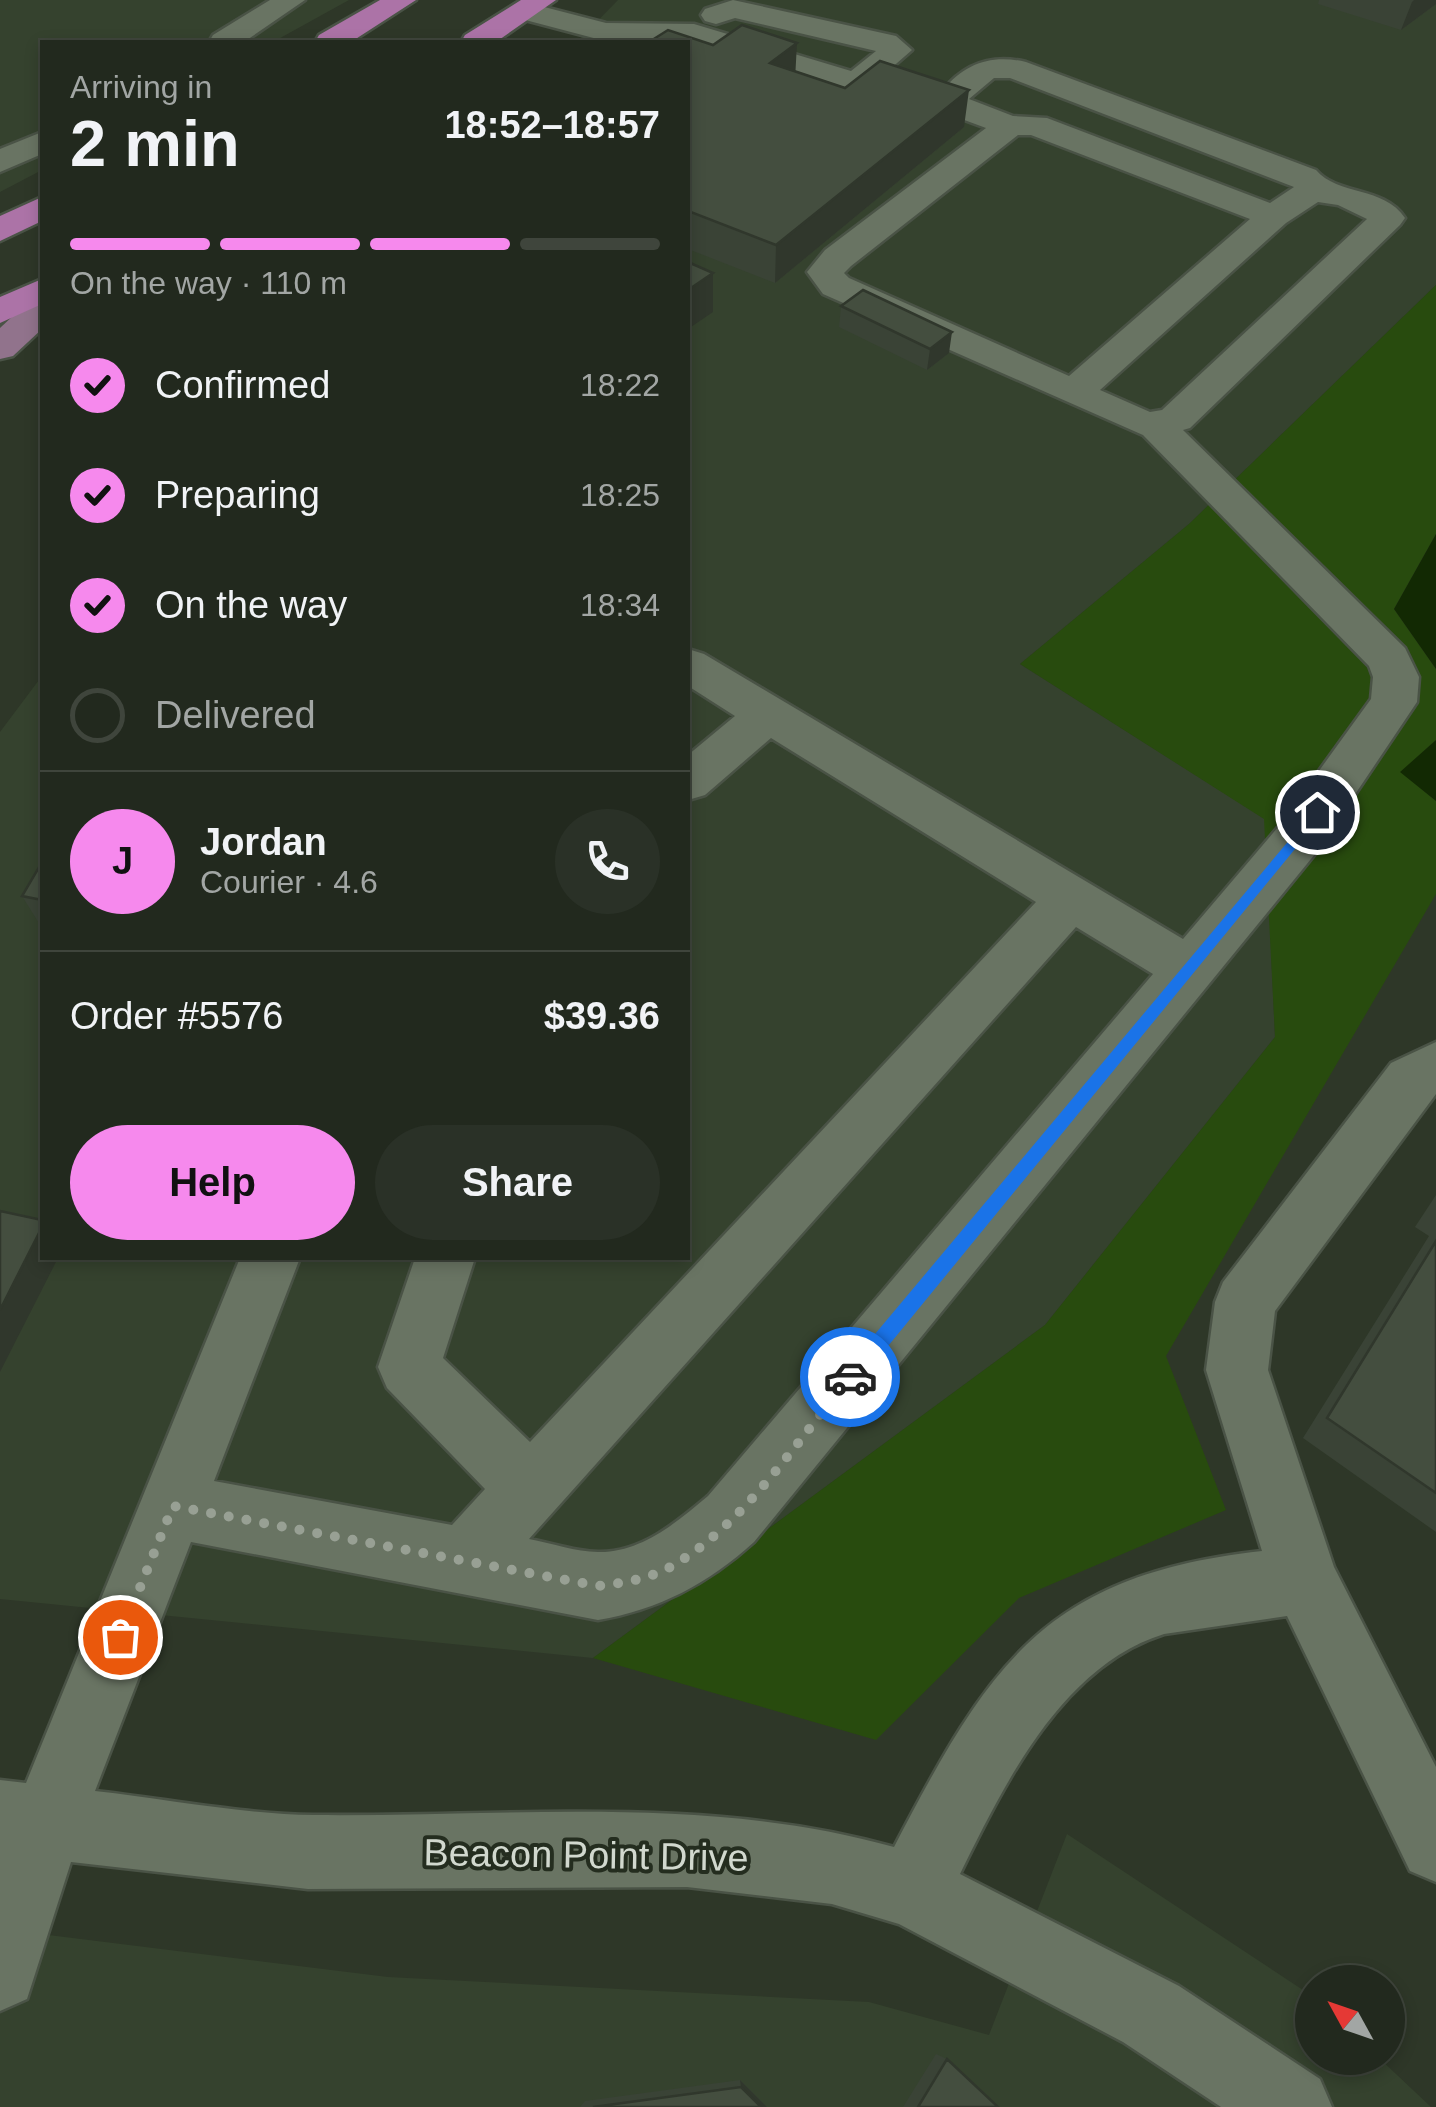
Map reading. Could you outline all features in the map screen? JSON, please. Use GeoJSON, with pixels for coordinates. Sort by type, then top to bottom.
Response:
{"type":"FeatureCollection","features":[{"type":"Feature","properties":{"kind":"highway"},"geometry":{"type":"LineString","coordinates":[[333,40],[400,0]]}},
{"type":"Feature","properties":{"kind":"highway"},"geometry":{"type":"LineString","coordinates":[[479,40],[533,5]]}},
{"type":"Feature","properties":{"kind":"highway"},"geometry":{"type":"LineString","coordinates":[[0,230],[40,208]]}},
{"type":"Feature","properties":{"kind":"highway"},"geometry":{"type":"LineString","coordinates":[[0,312],[40,291]]}},
{"type":"Feature","properties":{"kind":"main road"},"geometry":{"type":"LineString","coordinates":[[0,348],[40,311]]}},
{"type":"Feature","properties":{"kind":"street"},"geometry":{"type":"LineString","coordinates":[[227,40],[290,0]]}},
{"type":"Feature","properties":{"kind":"street"},"geometry":{"type":"LineString","coordinates":[[533,5],[606,32],[694,33],[926,91],[942,102],[1010,126],[1035,126],[1274,216]]}},
{"type":"Feature","properties":{"kind":"street"},"geometry":{"type":"LineString","coordinates":[[694,33],[722,10],[732,9],[885,42],[897,50],[860,76]]}},
{"type":"Feature","properties":{"kind":"street"},"geometry":{"type":"LineString","coordinates":[[942,102],[976,71],[994,66],[1014,69],[1304,177],[1316,192],[1380,210],[1388,218],[1176,419],[1155,425],[1141,423],[836,286],[825,272],[1010,126]]}},
{"type":"Feature","properties":{"kind":"street"},"geometry":{"type":"LineString","coordinates":[[0,162],[40,143]]}},
{"type":"Feature","properties":{"kind":"street"},"geometry":{"type":"LineString","coordinates":[[1073,393],[1274,216],[1316,192]]}},
{"type":"Feature","properties":{"kind":"street"},"geometry":{"type":"LineString","coordinates":[[173,1506],[598,1586],[633,1582],[670,1568],[700,1547],[759,1487],[1298,840],[1394,702],[1396,677],[1390,660],[1155,425]]}},
{"type":"Feature","properties":{"kind":"street"},"geometry":{"type":"LineString","coordinates":[[690,666],[1190,970]]}},
{"type":"Feature","properties":{"kind":"street"},"geometry":{"type":"LineString","coordinates":[[690,780],[768,714]]}},
{"type":"Feature","properties":{"kind":"street"},"geometry":{"type":"LineString","coordinates":[[466,1559],[1071,898]]}},
{"type":"Feature","properties":{"kind":"street"},"geometry":{"type":"LineString","coordinates":[[1436,1066],[1411,1080],[1244,1302],[1237,1370],[1305,1580],[1436,1844]]}},
{"type":"Feature","properties":{"kind":"street"},"geometry":{"type":"LineString","coordinates":[[0,1972],[23,1820],[173,1506],[269,1260]]}},
{"type":"Feature","properties":{"kind":"street"},"geometry":{"type":"LineString","coordinates":[[443,1260],[410,1367],[531,1489]]}},
{"type":"Feature","properties":{"kind":"street"},"geometry":{"type":"LineString","coordinates":[[912,1890],[987,1745],[1054,1662],[1126,1614],[1209,1591],[1305,1580]]}},
{"type":"Feature","properties":{"kind":"street","name":"Beacon Point Drive"},"geometry":{"type":"LineString","coordinates":[[23,1820],[308,1852],[687,1850],[832,1867],[912,1890],[1151,2014],[1292,2107]]}},
{"type":"Feature","properties":{"kind":"shaded area"},"geometry":{"type":"Polygon","coordinates":[[[0,0],[349,0],[277,40],[40,40],[40,171],[0,192],[0,0]]]}},
{"type":"Feature","properties":{"kind":"shaded area"},"geometry":{"type":"Polygon","coordinates":[[[618,0],[1436,0],[1436,285],[1189,524],[1020,664],[1265,819],[1275,1037],[1045,1325],[593,1658],[0,1599],[0,732],[40,679],[40,1260],[690,1260],[690,40],[579,40],[618,0]]]}},
{"type":"Feature","properties":{"kind":"shaded area"},"geometry":{"type":"Polygon","coordinates":[[[1436,285],[1436,534],[1394,609],[1436,669],[1436,740],[1401,772],[1436,801],[1436,894],[1166,1356],[1226,1510],[1019,1598],[876,1740],[593,1658],[1045,1325],[1275,1037],[1264,819],[1020,664],[1189,524],[1436,285]]]}},
{"type":"Feature","properties":{"kind":"shaded area"},"geometry":{"type":"Polygon","coordinates":[[[1436,534],[1436,669],[1394,609],[1436,534]]]}},
{"type":"Feature","properties":{"kind":"shaded area"},"geometry":{"type":"Polygon","coordinates":[[[1436,740],[1436,801],[1400,772],[1436,740]]]}},
{"type":"Feature","properties":{"kind":"shaded area"},"geometry":{"type":"Polygon","coordinates":[[[1067,1834],[1295,1985],[1295,2075],[1397,2075],[1431,2107],[0,2107],[0,1929],[388,1977],[869,2002],[989,2035],[1067,1834]]]}},
{"type":"Feature","properties":{"kind":"building"},"geometry":{"type":"Polygon","coordinates":[[[742,25],[797,43],[770,63],[845,88],[880,61],[969,90],[776,245],[690,212],[690,40],[652,40],[668,30],[713,45],[742,25]]]}},
{"type":"Feature","properties":{"kind":"building"},"geometry":{"type":"Polygon","coordinates":[[[690,263],[713,273],[690,289],[690,263]]]}},
{"type":"Feature","properties":{"kind":"building"},"geometry":{"type":"Polygon","coordinates":[[[863,290],[952,332],[930,349],[841,306],[863,290]]]}},
{"type":"Feature","properties":{"kind":"building"},"geometry":{"type":"Polygon","coordinates":[[[40,865],[40,900],[22,896],[40,865]]]}},
{"type":"Feature","properties":{"kind":"building"},"geometry":{"type":"Polygon","coordinates":[[[0,1211],[40,1220],[40,1231],[0,1310],[0,1211]]]}},
{"type":"Feature","properties":{"kind":"building"},"geometry":{"type":"Polygon","coordinates":[[[1436,1241],[1436,1493],[1327,1418],[1436,1241]]]}},
{"type":"Feature","properties":{"kind":"building"},"geometry":{"type":"Polygon","coordinates":[[[947,2059],[998,2107],[918,2107],[947,2059]]]}},
{"type":"Feature","properties":{"kind":"building"},"geometry":{"type":"Polygon","coordinates":[[[741,2087],[761,2107],[593,2107],[741,2087]]]}},
{"type":"Feature","properties":{"kind":"way so far"},"geometry":{"type":"LineString","coordinates":[[120,1637],[173,1506],[598,1586],[633,1582],[670,1568],[731,1519],[850,1377]]}},
{"type":"Feature","properties":{"kind":"route"},"geometry":{"type":"LineString","coordinates":[[850,1377],[1298,840],[1317,812]]}}]}
